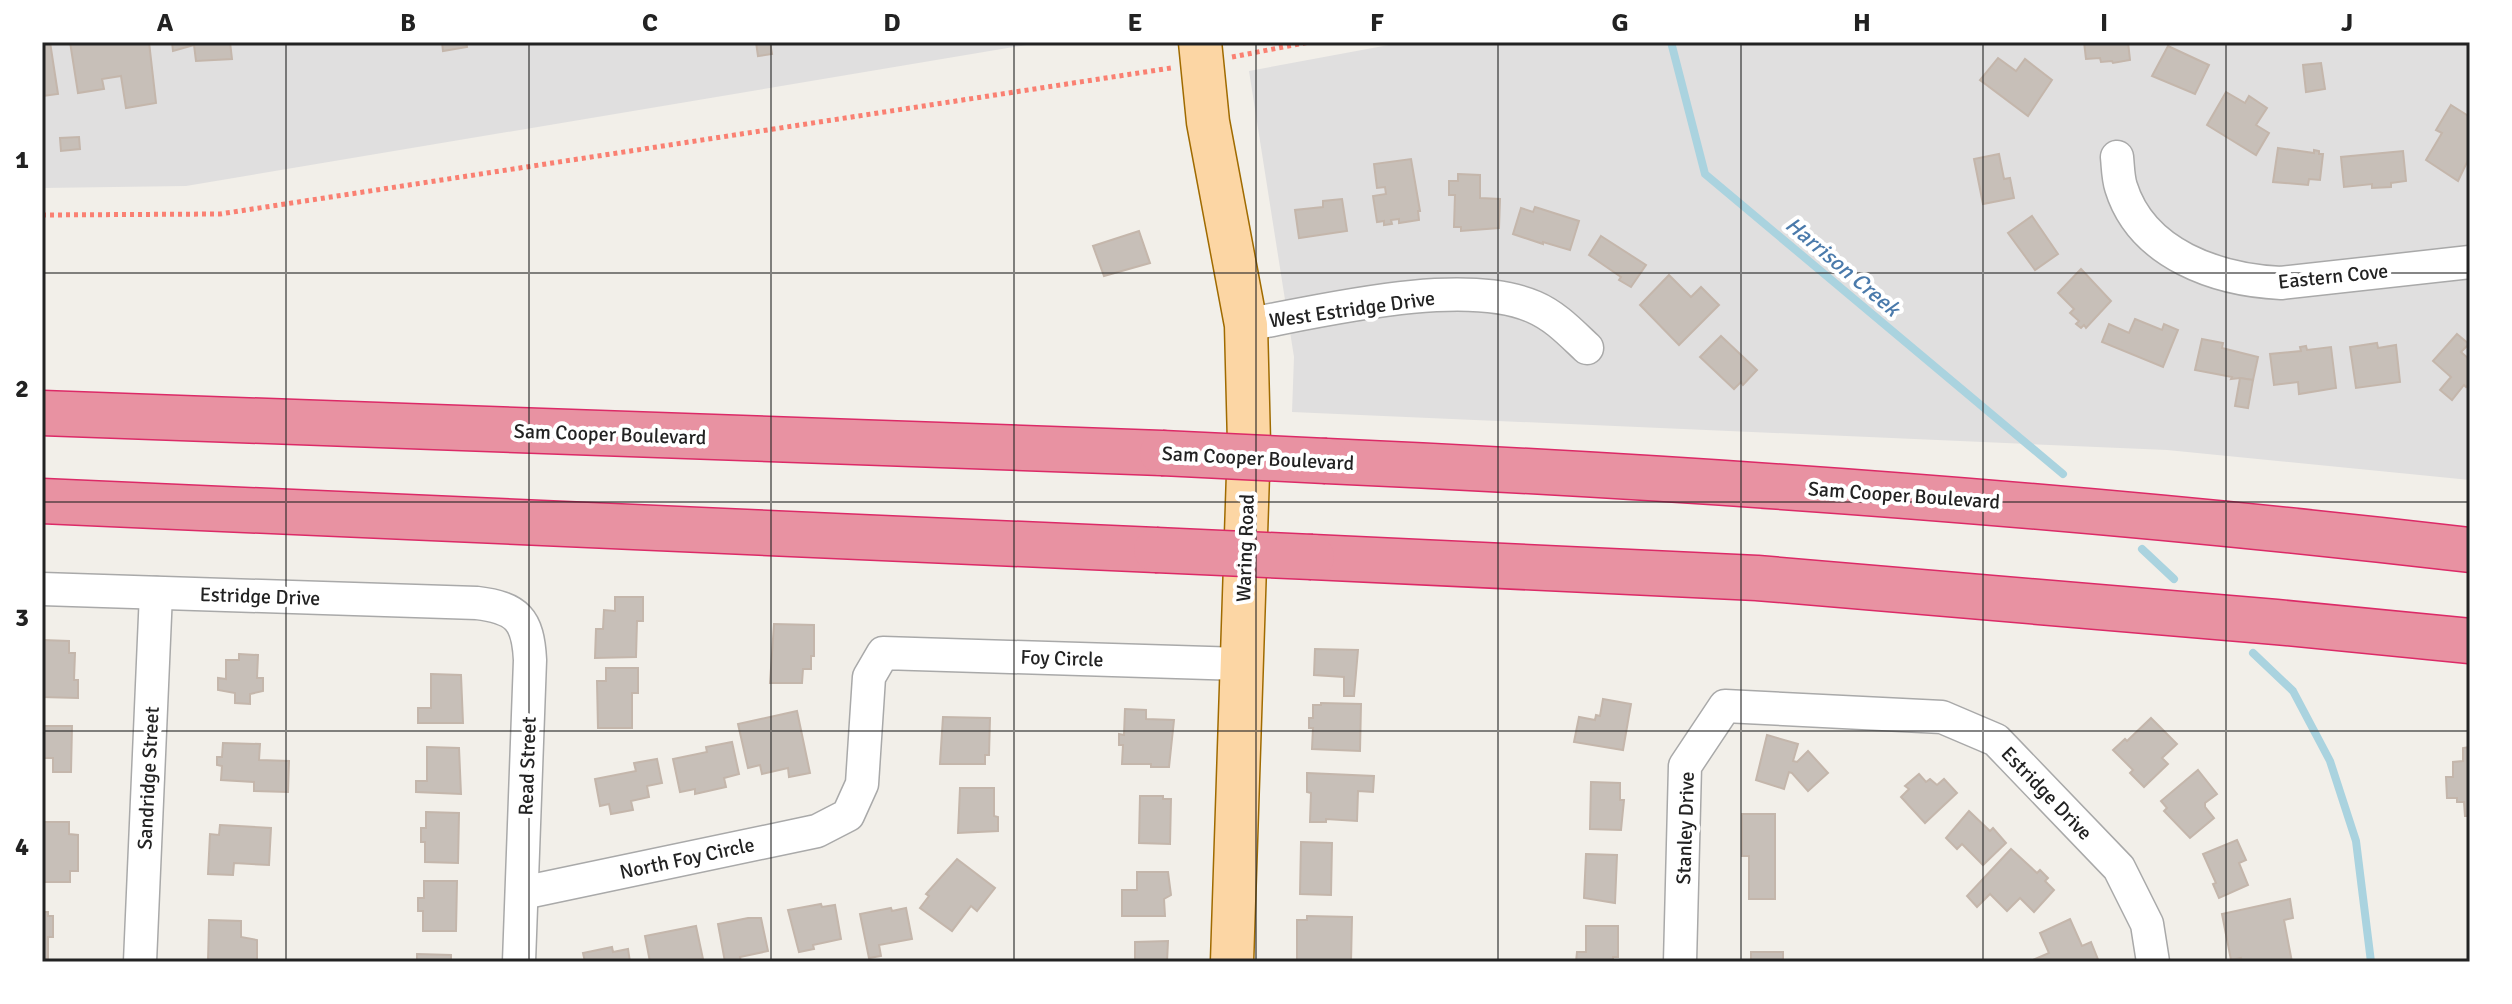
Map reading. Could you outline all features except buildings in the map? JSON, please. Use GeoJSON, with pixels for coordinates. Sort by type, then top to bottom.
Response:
{"type":"FeatureCollection","features":[{"type":"Feature","properties":{"kind":"highway","name":"Sam Cooper Boulevard"},"geometry":{"type":"LineString","coordinates":[[42,413],[1162,453],[1583,472],[1903,494],[2255,525],[2470,550]]}},
{"type":"Feature","properties":{"kind":"highway"},"geometry":{"type":"LineString","coordinates":[[42,501],[1757,578],[2260,620],[2470,641]]}},
{"type":"Feature","properties":{"kind":"main road","name":"Waring Road"},"geometry":{"type":"LineString","coordinates":[[1200,52],[1208,122],[1246,325],[1249,443],[1232,962]]}},
{"type":"Feature","properties":{"kind":"street","name":"Eastern Cove"},"geometry":{"type":"LineString","coordinates":[[2117,157],[2120,185],[2140,222],[2172,253],[2224,276],[2252,282],[2281,283],[2470,262]]}},
{"type":"Feature","properties":{"kind":"street","name":"West Estridge Drive"},"geometry":{"type":"LineString","coordinates":[[1246,325],[1373,302],[1468,295],[1510,299],[1531,305],[1551,315],[1587,348]]}},
{"type":"Feature","properties":{"kind":"street","name":"Estridge Drive"},"geometry":{"type":"LineString","coordinates":[[42,589],[477,603]]}},
{"type":"Feature","properties":{"kind":"street","name":"Sandridge Street"},"geometry":{"type":"LineString","coordinates":[[140,962],[156,593]]}},
{"type":"Feature","properties":{"kind":"street","name":"Read Street"},"geometry":{"type":"LineString","coordinates":[[477,603],[514,613],[524,623],[529,638],[519,962]]}},
{"type":"Feature","properties":{"kind":"street","name":"Foy Circle"},"geometry":{"type":"LineString","coordinates":[[848,815],[862,784],[869,677],[883,653],[1241,664]]}},
{"type":"Feature","properties":{"kind":"street","name":"Estridge Drive"},"geometry":{"type":"LineString","coordinates":[[1725,706],[1942,717],[1996,740],[2119,868],[2147,924],[2153,962]]}},
{"type":"Feature","properties":{"kind":"street","name":"Stanley Drive"},"geometry":{"type":"LineString","coordinates":[[1680,962],[1685,766],[1725,706]]}},
{"type":"Feature","properties":{"kind":"street","name":"North Foy Circle"},"geometry":{"type":"LineString","coordinates":[[522,893],[817,831],[848,815]]}},
{"type":"Feature","properties":{"kind":"path"},"geometry":{"type":"LineString","coordinates":[[42,215],[220,214],[1117,78],[1200,52],[1309,42]]}},
{"type":"Feature","properties":{"kind":"shaded area"},"geometry":{"type":"Polygon","coordinates":[[[42,42],[1044,42],[186,186],[42,188],[42,42]]]}},
{"type":"Feature","properties":{"kind":"shaded area"},"geometry":{"type":"Polygon","coordinates":[[[1405,42],[2470,42],[2470,480],[2167,450],[1292,412],[1294,357],[1249,71],[1405,42]]]}},
{"type":"Feature","properties":{"kind":"waterway","name":"Harrison Creek"},"geometry":{"type":"LineString","coordinates":[[1671,42],[1705,174],[2063,474]]}},
{"type":"Feature","properties":{"kind":"waterway","name":"Harrison Creek"},"geometry":{"type":"LineString","coordinates":[[2142,549],[2174,579]]}},
{"type":"Feature","properties":{"kind":"waterway","name":"Harrison Creek"},"geometry":{"type":"LineString","coordinates":[[2253,653],[2293,691],[2330,761],[2356,841],[2371,962]]}}]}
